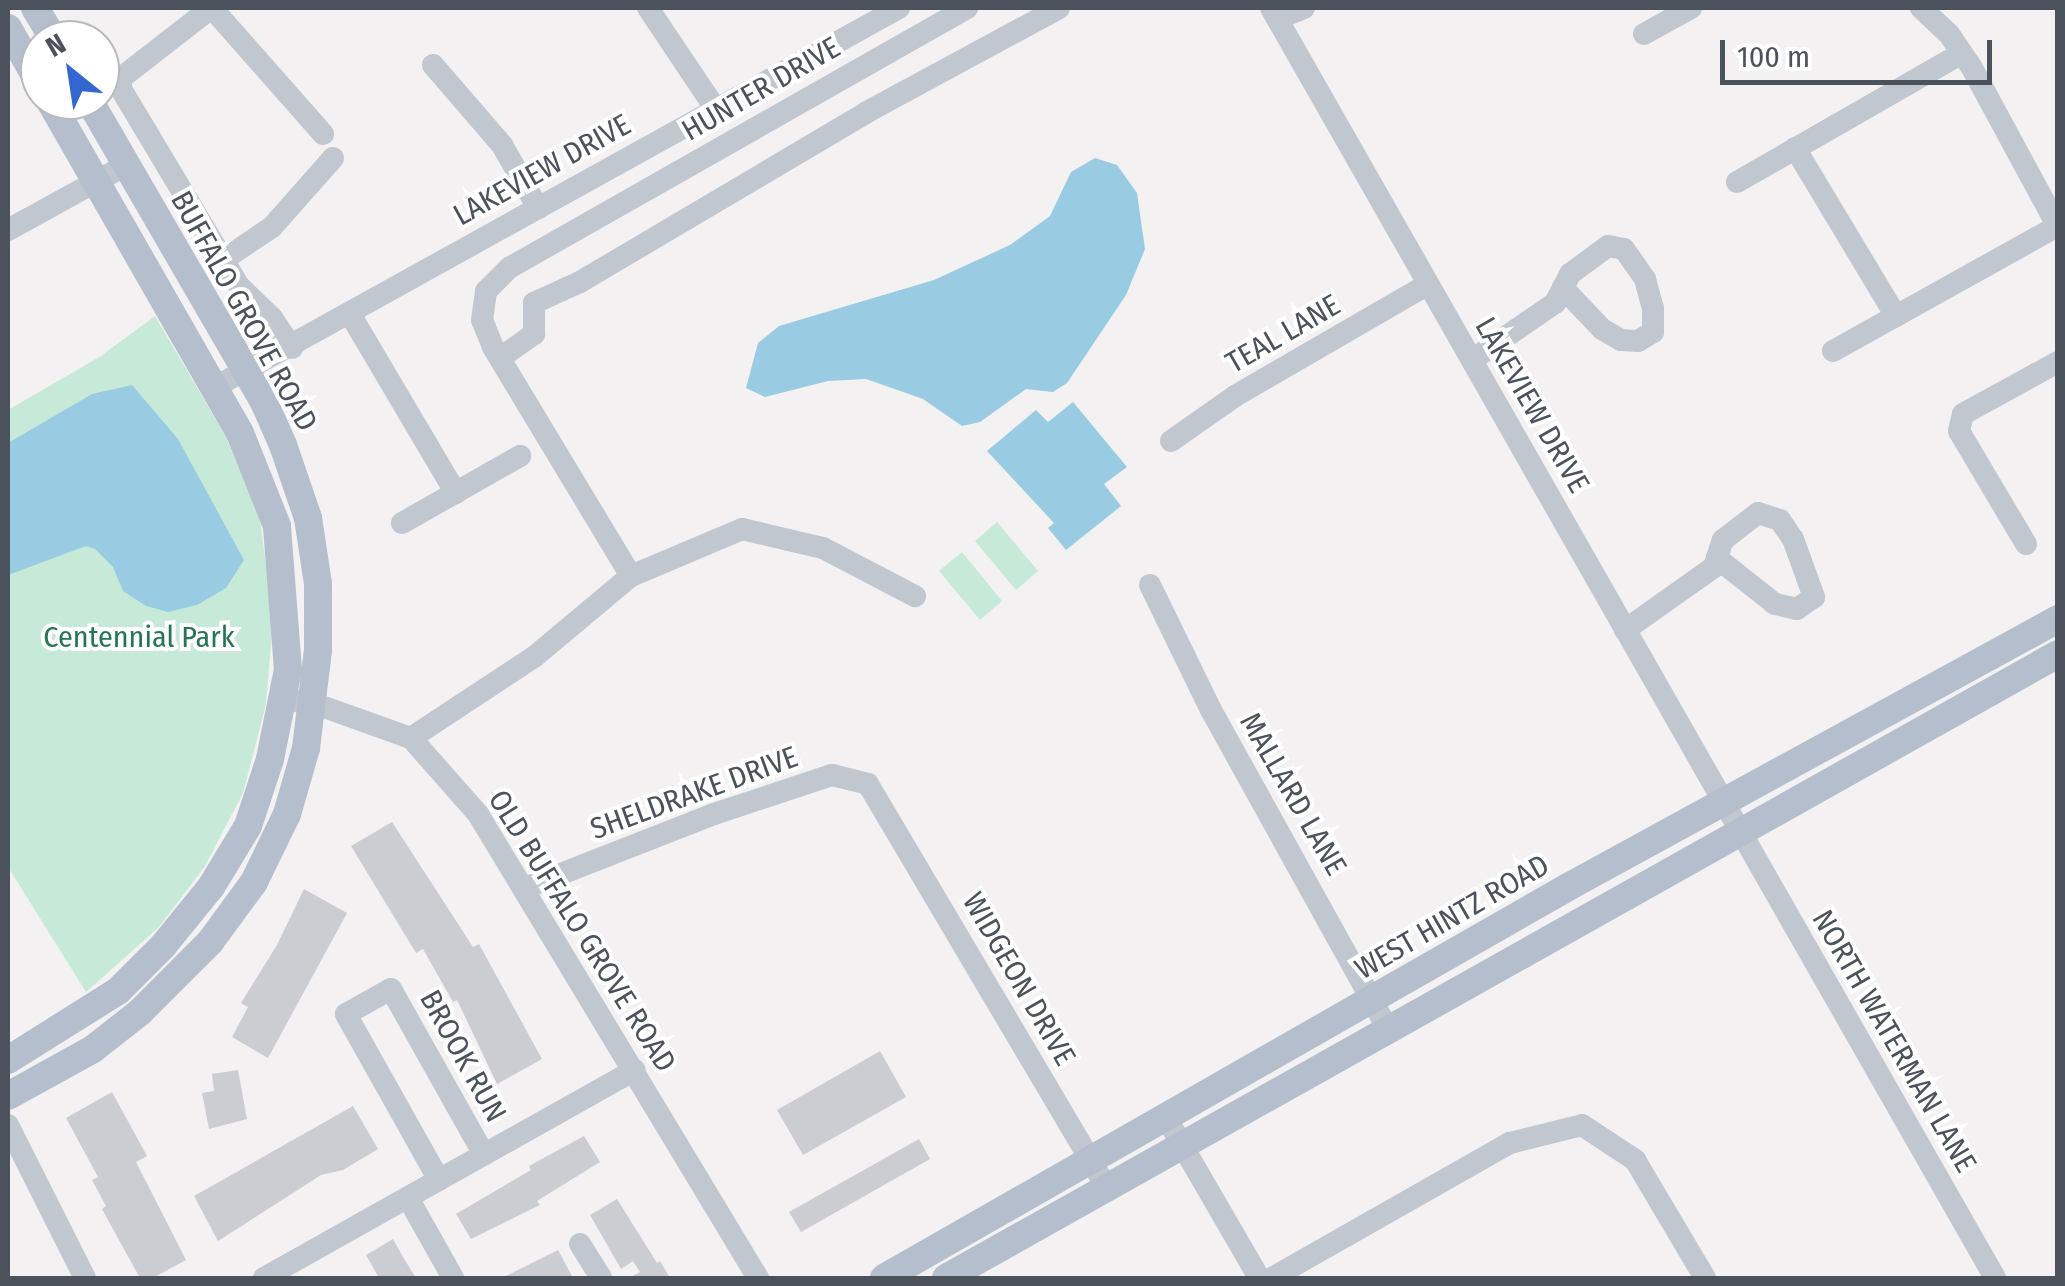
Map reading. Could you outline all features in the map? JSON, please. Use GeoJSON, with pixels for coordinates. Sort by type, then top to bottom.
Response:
{"type":"FeatureCollection","features":[{"type":"Feature","properties":{"kind":"main road","name":"BUFFALO GROVE ROAD"},"geometry":{"type":"LineString","coordinates":[[8,1060],[118,991],[163,946],[211,887],[248,826],[299,701],[276,526],[240,433],[61,120]]}},
{"type":"Feature","properties":{"kind":"main road","name":"BUFFALO GROVE ROAD"},"geometry":{"type":"LineString","coordinates":[[8,1096],[92,1049],[140,1012],[210,942],[254,882],[286,814],[318,584],[308,518],[284,446],[246,370],[100,120]]}},
{"type":"Feature","properties":{"kind":"main road","name":"WEST HINTZ ROAD"},"geometry":{"type":"LineString","coordinates":[[884,1278],[2058,619]]}},
{"type":"Feature","properties":{"kind":"main road"},"geometry":{"type":"LineString","coordinates":[[946,1278],[2058,654]]}},
{"type":"Feature","properties":{"kind":"street"},"geometry":{"type":"LineString","coordinates":[[292,348],[272,318],[239,286],[121,89],[121,78],[212,8],[324,134]]}},
{"type":"Feature","properties":{"kind":"street"},"geometry":{"type":"LineString","coordinates":[[648,8],[715,108]]}},
{"type":"Feature","properties":{"kind":"street","name":"HUNTER DRIVE"},"geometry":{"type":"LineString","coordinates":[[500,358],[482,320],[486,291],[509,268],[967,8]]}},
{"type":"Feature","properties":{"kind":"street"},"geometry":{"type":"LineString","coordinates":[[631,576],[500,358],[534,334],[534,303],[580,282],[868,112],[1058,8]]}},
{"type":"Feature","properties":{"kind":"street"},"geometry":{"type":"LineString","coordinates":[[1274,13],[1304,8]]}},
{"type":"Feature","properties":{"kind":"street"},"geometry":{"type":"LineString","coordinates":[[1644,34],[1692,8]]}},
{"type":"Feature","properties":{"kind":"street"},"geometry":{"type":"LineString","coordinates":[[1833,351],[2057,226],[1962,53],[1921,8]]}},
{"type":"Feature","properties":{"kind":"street","name":"LAKEVIEW DRIVE"},"geometry":{"type":"LineString","coordinates":[[214,387],[292,348],[891,10]]}},
{"type":"Feature","properties":{"kind":"street","name":"LAKEVIEW DRIVE"},"geometry":{"type":"LineString","coordinates":[[1274,13],[1741,833]]}},
{"type":"Feature","properties":{"kind":"street"},"geometry":{"type":"LineString","coordinates":[[1737,182],[1962,53]]}},
{"type":"Feature","properties":{"kind":"street"},"geometry":{"type":"LineString","coordinates":[[433,65],[502,145],[538,208]]}},
{"type":"Feature","properties":{"kind":"street"},"geometry":{"type":"LineString","coordinates":[[1795,148],[1896,316]]}},
{"type":"Feature","properties":{"kind":"street"},"geometry":{"type":"LineString","coordinates":[[224,260],[272,227],[333,158]]}},
{"type":"Feature","properties":{"kind":"street"},"geometry":{"type":"LineString","coordinates":[[8,230],[126,165]]}},
{"type":"Feature","properties":{"kind":"street"},"geometry":{"type":"LineString","coordinates":[[1472,360],[1555,303],[1562,288],[1587,257],[1608,246],[1624,249],[1644,280],[1653,308],[1652,332],[1638,341],[1621,340],[1602,330],[1562,288]]}},
{"type":"Feature","properties":{"kind":"street","name":"TEAL LANE"},"geometry":{"type":"LineString","coordinates":[[1172,440],[1236,396],[1428,284]]}},
{"type":"Feature","properties":{"kind":"street"},"geometry":{"type":"LineString","coordinates":[[350,314],[456,494]]}},
{"type":"Feature","properties":{"kind":"street"},"geometry":{"type":"LineString","coordinates":[[2026,544],[1958,431],[1963,414],[2058,362]]}},
{"type":"Feature","properties":{"kind":"street"},"geometry":{"type":"LineString","coordinates":[[402,524],[520,456]]}},
{"type":"Feature","properties":{"kind":"street"},"geometry":{"type":"LineString","coordinates":[[1625,630],[1714,568],[1717,558],[1724,540],[1742,521],[1758,513],[1780,520],[1793,539],[1814,597],[1797,609],[1775,604],[1717,558]]}},
{"type":"Feature","properties":{"kind":"street"},"geometry":{"type":"LineString","coordinates":[[410,738],[534,658],[631,576],[742,529],[823,548],[915,596]]}},
{"type":"Feature","properties":{"kind":"street","name":"MALLARD LANE"},"geometry":{"type":"LineString","coordinates":[[1150,585],[1211,710],[1389,1031]]}},
{"type":"Feature","properties":{"kind":"street","name":"OLD BUFFALO GROVE ROAD"},"geometry":{"type":"LineString","coordinates":[[299,701],[410,738],[478,814],[758,1278]]}},
{"type":"Feature","properties":{"kind":"street","name":"SHELDRAKE DRIVE"},"geometry":{"type":"LineString","coordinates":[[525,888],[714,814],[832,775],[868,784],[878,798]]}},
{"type":"Feature","properties":{"kind":"street","name":"WIDGEON DRIVE"},"geometry":{"type":"LineString","coordinates":[[878,798],[1108,1190]]}},
{"type":"Feature","properties":{"kind":"street","name":"NORTH WATERMAN LANE"},"geometry":{"type":"LineString","coordinates":[[1741,833],[1995,1278]]}},
{"type":"Feature","properties":{"kind":"street","name":"BROOK RUN"},"geometry":{"type":"LineString","coordinates":[[438,1180],[346,1014],[390,989],[484,1155]]}},
{"type":"Feature","properties":{"kind":"street","name":"BROOK RUN"},"geometry":{"type":"LineString","coordinates":[[264,1278],[635,1070]]}},
{"type":"Feature","properties":{"kind":"street"},"geometry":{"type":"LineString","coordinates":[[1167,1118],[1259,1278]]}},
{"type":"Feature","properties":{"kind":"street"},"geometry":{"type":"LineString","coordinates":[[8,1124],[84,1278]]}},
{"type":"Feature","properties":{"kind":"street"},"geometry":{"type":"LineString","coordinates":[[1272,1278],[1510,1143],[1582,1125],[1634,1160],[1705,1278]]}},
{"type":"Feature","properties":{"kind":"street"},"geometry":{"type":"LineString","coordinates":[[408,1198],[453,1278]]}},
{"type":"Feature","properties":{"kind":"street"},"geometry":{"type":"LineString","coordinates":[[580,1244],[600,1278]]}},
{"type":"Feature","properties":{"kind":"green space","name":"Centennial Park"},"geometry":{"type":"Polygon","coordinates":[[[155,316],[226,437],[260,519],[273,620],[266,704],[243,793],[205,866],[159,927],[86,992],[8,867],[8,410],[101,356],[155,316]]]}},
{"type":"Feature","properties":{"kind":"green space"},"geometry":{"type":"Polygon","coordinates":[[[997,522],[1038,571],[1016,590],[975,541],[997,522]]]}},
{"type":"Feature","properties":{"kind":"green space"},"geometry":{"type":"Polygon","coordinates":[[[962,552],[1002,601],[980,620],[939,571],[962,552]]]}},
{"type":"Feature","properties":{"kind":"water"},"geometry":{"type":"Polygon","coordinates":[[[1095,158],[1117,165],[1137,193],[1145,249],[1126,295],[1067,383],[1053,392],[1026,389],[980,422],[962,426],[923,399],[866,379],[828,381],[765,397],[746,388],[758,343],[779,326],[934,280],[1010,245],[1050,216],[1071,172],[1095,158]]]}},
{"type":"Feature","properties":{"kind":"water"},"geometry":{"type":"Polygon","coordinates":[[[132,385],[178,439],[244,560],[226,588],[197,605],[168,612],[146,606],[123,591],[113,567],[95,549],[86,546],[8,575],[8,443],[92,394],[132,385]]]}},
{"type":"Feature","properties":{"kind":"water"},"geometry":{"type":"Polygon","coordinates":[[[1073,402],[1127,467],[1104,484],[1121,506],[1066,550],[1048,528],[1054,523],[987,451],[1036,410],[1048,422],[1073,402]]]}},
{"type":"Feature","properties":{"kind":"building"},"geometry":{"type":"Polygon","coordinates":[[[392,822],[473,947],[479,944],[542,1059],[497,1084],[457,1000],[453,1002],[423,949],[416,953],[351,846],[392,822]]]}},
{"type":"Feature","properties":{"kind":"building"},"geometry":{"type":"Polygon","coordinates":[[[304,889],[347,913],[268,1058],[232,1037],[248,1007],[241,1003],[277,945],[304,889]]]}},
{"type":"Feature","properties":{"kind":"building"},"geometry":{"type":"Polygon","coordinates":[[[880,1051],[906,1097],[803,1155],[777,1110],[880,1051]]]}},
{"type":"Feature","properties":{"kind":"building"},"geometry":{"type":"Polygon","coordinates":[[[238,1070],[247,1119],[209,1129],[202,1093],[214,1091],[212,1074],[238,1070]]]}},
{"type":"Feature","properties":{"kind":"building"},"geometry":{"type":"Polygon","coordinates":[[[112,1092],[147,1156],[136,1162],[186,1260],[153,1278],[140,1278],[102,1209],[106,1206],[92,1180],[98,1177],[66,1118],[112,1092]]]}},
{"type":"Feature","properties":{"kind":"building"},"geometry":{"type":"Polygon","coordinates":[[[353,1106],[378,1149],[343,1170],[321,1175],[218,1241],[194,1196],[353,1106]]]}},
{"type":"Feature","properties":{"kind":"building"},"geometry":{"type":"Polygon","coordinates":[[[584,1136],[600,1162],[537,1201],[540,1205],[471,1239],[456,1214],[531,1170],[529,1166],[584,1136]]]}},
{"type":"Feature","properties":{"kind":"building"},"geometry":{"type":"Polygon","coordinates":[[[919,1139],[930,1159],[801,1232],[789,1212],[919,1139]]]}},
{"type":"Feature","properties":{"kind":"building"},"geometry":{"type":"Polygon","coordinates":[[[617,1199],[670,1278],[629,1278],[640,1272],[633,1261],[621,1269],[590,1215],[617,1199]]]}},
{"type":"Feature","properties":{"kind":"building"},"geometry":{"type":"Polygon","coordinates":[[[393,1239],[416,1278],[379,1278],[366,1255],[393,1239]]]}},
{"type":"Feature","properties":{"kind":"building"},"geometry":{"type":"Polygon","coordinates":[[[558,1250],[573,1278],[502,1278],[558,1250]]]}}]}
